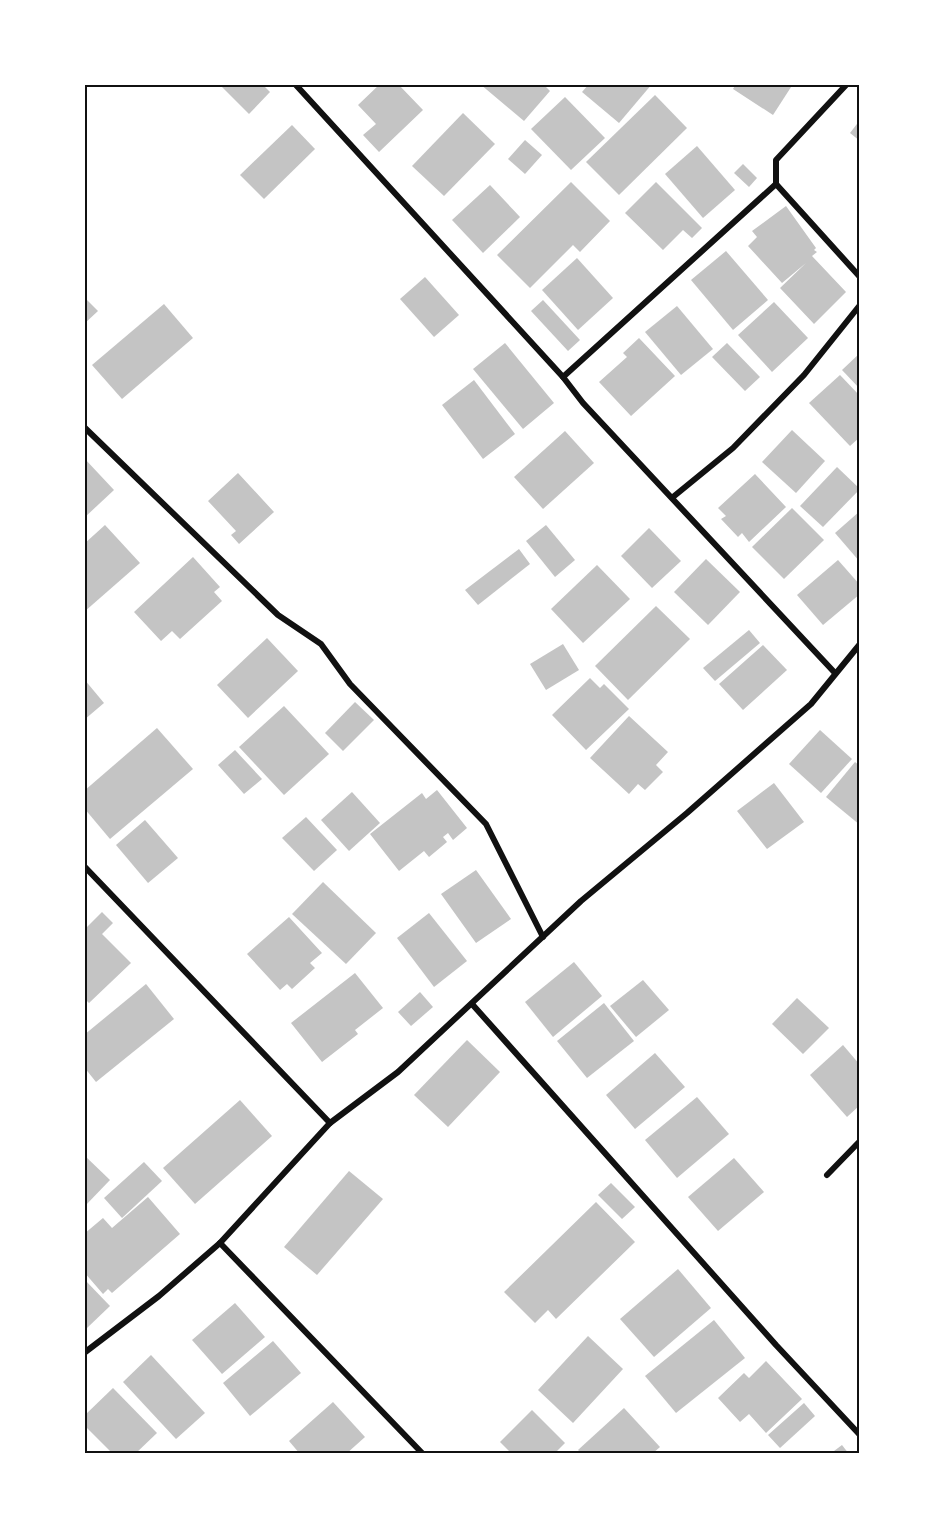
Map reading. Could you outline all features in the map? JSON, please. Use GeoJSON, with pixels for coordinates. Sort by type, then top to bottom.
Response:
{"type":"FeatureCollection","features":[{"type":"Feature","properties":{"kind":"street"},"geometry":{"type":"LineString","coordinates":[[295,84],[563,377],[583,403],[835,673]]}},
{"type":"Feature","properties":{"kind":"street"},"geometry":{"type":"LineString","coordinates":[[847,84],[776,160],[776,184],[860,277]]}},
{"type":"Feature","properties":{"kind":"street"},"geometry":{"type":"LineString","coordinates":[[563,377],[776,184]]}},
{"type":"Feature","properties":{"kind":"street"},"geometry":{"type":"LineString","coordinates":[[673,497],[733,448],[796,383],[860,304]]}},
{"type":"Feature","properties":{"kind":"street"},"geometry":{"type":"LineString","coordinates":[[84,427],[278,615],[321,644],[350,684],[486,824],[543,937]]}},
{"type":"Feature","properties":{"kind":"street"},"geometry":{"type":"LineString","coordinates":[[84,1353],[159,1296],[220,1243],[330,1123],[398,1072],[581,901],[687,813],[811,704],[860,644]]}},
{"type":"Feature","properties":{"kind":"street"},"geometry":{"type":"LineString","coordinates":[[84,866],[330,1123]]}},
{"type":"Feature","properties":{"kind":"street"},"geometry":{"type":"LineString","coordinates":[[472,1004],[860,1435]]}},
{"type":"Feature","properties":{"kind":"street"},"geometry":{"type":"LineString","coordinates":[[827,1175],[860,1141]]}},
{"type":"Feature","properties":{"kind":"street"},"geometry":{"type":"LineString","coordinates":[[220,1243],[423,1454]]}},
{"type":"Feature","properties":{"kind":"building"},"geometry":{"type":"Polygon","coordinates":[[[219,84],[262,84],[270,92],[249,114],[219,84]]]}},
{"type":"Feature","properties":{"kind":"building"},"geometry":{"type":"Polygon","coordinates":[[[380,84],[398,84],[423,110],[379,152],[363,135],[376,124],[358,105],[380,84]]]}},
{"type":"Feature","properties":{"kind":"building"},"geometry":{"type":"Polygon","coordinates":[[[480,84],[543,84],[550,91],[524,121],[480,84]]]}},
{"type":"Feature","properties":{"kind":"building"},"geometry":{"type":"Polygon","coordinates":[[[589,84],[652,84],[619,123],[582,92],[589,84]]]}},
{"type":"Feature","properties":{"kind":"building"},"geometry":{"type":"Polygon","coordinates":[[[736,84],[793,84],[773,115],[733,89],[736,84]]]}},
{"type":"Feature","properties":{"kind":"building"},"geometry":{"type":"Polygon","coordinates":[[[655,95],[687,128],[619,195],[586,162],[655,95]]]}},
{"type":"Feature","properties":{"kind":"building"},"geometry":{"type":"Polygon","coordinates":[[[565,97],[605,138],[571,170],[531,129],[565,97]]]}},
{"type":"Feature","properties":{"kind":"building"},"geometry":{"type":"Polygon","coordinates":[[[463,113],[495,144],[444,196],[412,166],[463,113]]]}},
{"type":"Feature","properties":{"kind":"building"},"geometry":{"type":"Polygon","coordinates":[[[860,120],[860,141],[850,133],[860,120]]]}},
{"type":"Feature","properties":{"kind":"building"},"geometry":{"type":"Polygon","coordinates":[[[292,125],[315,149],[264,199],[240,175],[292,125]]]}},
{"type":"Feature","properties":{"kind":"building"},"geometry":{"type":"Polygon","coordinates":[[[525,140],[542,155],[525,174],[508,159],[525,140]]]}},
{"type":"Feature","properties":{"kind":"building"},"geometry":{"type":"Polygon","coordinates":[[[697,146],[735,190],[703,218],[665,174],[697,146]]]}},
{"type":"Feature","properties":{"kind":"building"},"geometry":{"type":"Polygon","coordinates":[[[743,164],[757,178],[749,187],[734,173],[743,164]]]}},
{"type":"Feature","properties":{"kind":"building"},"geometry":{"type":"Polygon","coordinates":[[[571,182],[610,221],[580,252],[573,245],[530,288],[497,255],[571,182]]]}},
{"type":"Feature","properties":{"kind":"building"},"geometry":{"type":"Polygon","coordinates":[[[656,182],[702,228],[692,238],[683,230],[663,250],[625,213],[656,182]]]}},
{"type":"Feature","properties":{"kind":"building"},"geometry":{"type":"Polygon","coordinates":[[[490,185],[520,217],[483,253],[452,220],[490,185]]]}},
{"type":"Feature","properties":{"kind":"building"},"geometry":{"type":"Polygon","coordinates":[[[786,206],[816,248],[814,250],[817,252],[812,256],[846,292],[814,324],[780,288],[806,263],[782,283],[748,246],[757,237],[752,231],[786,206]]]}},
{"type":"Feature","properties":{"kind":"building"},"geometry":{"type":"Polygon","coordinates":[[[726,251],[768,300],[733,330],[691,280],[726,251]]]}},
{"type":"Feature","properties":{"kind":"building"},"geometry":{"type":"Polygon","coordinates":[[[577,258],[613,298],[578,330],[542,290],[577,258]]]}},
{"type":"Feature","properties":{"kind":"building"},"geometry":{"type":"Polygon","coordinates":[[[425,277],[459,315],[434,337],[400,299],[425,277]]]}},
{"type":"Feature","properties":{"kind":"building"},"geometry":{"type":"Polygon","coordinates":[[[84,297],[98,311],[84,324],[84,297]]]}},
{"type":"Feature","properties":{"kind":"building"},"geometry":{"type":"Polygon","coordinates":[[[543,300],[580,340],[568,351],[531,311],[543,300]]]}},
{"type":"Feature","properties":{"kind":"building"},"geometry":{"type":"Polygon","coordinates":[[[774,302],[808,338],[772,372],[738,335],[774,302]]]}},
{"type":"Feature","properties":{"kind":"building"},"geometry":{"type":"Polygon","coordinates":[[[164,304],[193,338],[122,399],[92,365],[164,304]]]}},
{"type":"Feature","properties":{"kind":"building"},"geometry":{"type":"Polygon","coordinates":[[[677,306],[713,349],[681,375],[645,332],[677,306]]]}},
{"type":"Feature","properties":{"kind":"building"},"geometry":{"type":"Polygon","coordinates":[[[639,338],[675,376],[631,416],[599,382],[627,357],[623,353],[639,338]]]}},
{"type":"Feature","properties":{"kind":"building"},"geometry":{"type":"Polygon","coordinates":[[[505,343],[554,403],[523,429],[473,369],[505,343]]]}},
{"type":"Feature","properties":{"kind":"building"},"geometry":{"type":"Polygon","coordinates":[[[727,343],[760,377],[745,391],[712,357],[727,343]]]}},
{"type":"Feature","properties":{"kind":"building"},"geometry":{"type":"Polygon","coordinates":[[[860,353],[860,389],[842,370],[860,353]]]}},
{"type":"Feature","properties":{"kind":"building"},"geometry":{"type":"Polygon","coordinates":[[[840,375],[860,396],[860,437],[850,446],[809,403],[840,375]]]}},
{"type":"Feature","properties":{"kind":"building"},"geometry":{"type":"Polygon","coordinates":[[[474,380],[515,434],[483,459],[442,405],[474,380]]]}},
{"type":"Feature","properties":{"kind":"building"},"geometry":{"type":"Polygon","coordinates":[[[792,430],[825,461],[796,493],[762,462],[792,430]]]}},
{"type":"Feature","properties":{"kind":"building"},"geometry":{"type":"Polygon","coordinates":[[[565,431],[594,463],[543,509],[514,477],[565,431]]]}},
{"type":"Feature","properties":{"kind":"building"},"geometry":{"type":"Polygon","coordinates":[[[84,458],[114,490],[84,518],[84,458]]]}},
{"type":"Feature","properties":{"kind":"building"},"geometry":{"type":"Polygon","coordinates":[[[837,467],[860,489],[823,527],[800,506],[837,467]]]}},
{"type":"Feature","properties":{"kind":"building"},"geometry":{"type":"Polygon","coordinates":[[[238,473],[274,512],[239,544],[231,535],[236,531],[208,501],[238,473]]]}},
{"type":"Feature","properties":{"kind":"building"},"geometry":{"type":"Polygon","coordinates":[[[755,474],[786,507],[749,542],[742,533],[738,537],[721,519],[726,516],[718,508],[755,474]]]}},
{"type":"Feature","properties":{"kind":"building"},"geometry":{"type":"Polygon","coordinates":[[[792,508],[824,540],[784,579],[752,547],[792,508]]]}},
{"type":"Feature","properties":{"kind":"building"},"geometry":{"type":"Polygon","coordinates":[[[860,511],[860,562],[835,533],[860,511]]]}},
{"type":"Feature","properties":{"kind":"building"},"geometry":{"type":"Polygon","coordinates":[[[105,525],[140,563],[84,612],[84,544],[105,525]]]}},
{"type":"Feature","properties":{"kind":"building"},"geometry":{"type":"Polygon","coordinates":[[[546,525],[575,560],[555,577],[526,541],[546,525]]]}},
{"type":"Feature","properties":{"kind":"building"},"geometry":{"type":"Polygon","coordinates":[[[649,528],[681,561],[652,588],[621,556],[649,528]]]}},
{"type":"Feature","properties":{"kind":"building"},"geometry":{"type":"Polygon","coordinates":[[[519,549],[530,564],[478,605],[465,590],[519,549]]]}},
{"type":"Feature","properties":{"kind":"building"},"geometry":{"type":"Polygon","coordinates":[[[193,557],[220,587],[214,592],[222,601],[180,639],[172,631],[161,641],[134,612],[193,557]]]}},
{"type":"Feature","properties":{"kind":"building"},"geometry":{"type":"Polygon","coordinates":[[[706,559],[740,592],[708,625],[674,592],[706,559]]]}},
{"type":"Feature","properties":{"kind":"building"},"geometry":{"type":"Polygon","coordinates":[[[838,560],[860,585],[860,594],[823,625],[797,595],[838,560]]]}},
{"type":"Feature","properties":{"kind":"building"},"geometry":{"type":"Polygon","coordinates":[[[597,565],[630,599],[583,643],[551,609],[597,565]]]}},
{"type":"Feature","properties":{"kind":"building"},"geometry":{"type":"Polygon","coordinates":[[[656,606],[690,639],[628,700],[595,666],[656,606]]]}},
{"type":"Feature","properties":{"kind":"building"},"geometry":{"type":"Polygon","coordinates":[[[749,630],[760,643],[715,681],[703,668],[749,630]]]}},
{"type":"Feature","properties":{"kind":"building"},"geometry":{"type":"Polygon","coordinates":[[[267,638],[298,671],[248,718],[217,685],[267,638]]]}},
{"type":"Feature","properties":{"kind":"building"},"geometry":{"type":"Polygon","coordinates":[[[563,644],[579,670],[546,690],[530,664],[563,644]]]}},
{"type":"Feature","properties":{"kind":"building"},"geometry":{"type":"Polygon","coordinates":[[[763,645],[787,670],[743,710],[719,684],[763,645]]]}},
{"type":"Feature","properties":{"kind":"building"},"geometry":{"type":"Polygon","coordinates":[[[590,678],[600,688],[604,684],[629,709],[586,750],[552,715],[590,678]]]}},
{"type":"Feature","properties":{"kind":"building"},"geometry":{"type":"Polygon","coordinates":[[[84,679],[104,703],[84,720],[84,679]]]}},
{"type":"Feature","properties":{"kind":"building"},"geometry":{"type":"Polygon","coordinates":[[[355,702],[374,720],[343,751],[325,733],[355,702]]]}},
{"type":"Feature","properties":{"kind":"building"},"geometry":{"type":"Polygon","coordinates":[[[284,706],[329,754],[284,795],[239,747],[284,706]]]}},
{"type":"Feature","properties":{"kind":"building"},"geometry":{"type":"Polygon","coordinates":[[[629,716],[668,752],[656,765],[663,772],[645,790],[638,784],[629,794],[590,758],[629,716]]]}},
{"type":"Feature","properties":{"kind":"building"},"geometry":{"type":"Polygon","coordinates":[[[157,728],[193,769],[110,839],[84,808],[84,791],[157,728]]]}},
{"type":"Feature","properties":{"kind":"building"},"geometry":{"type":"Polygon","coordinates":[[[820,730],[852,759],[821,793],[789,764],[820,730]]]}},
{"type":"Feature","properties":{"kind":"building"},"geometry":{"type":"Polygon","coordinates":[[[235,750],[262,779],[244,794],[218,765],[235,750]]]}},
{"type":"Feature","properties":{"kind":"building"},"geometry":{"type":"Polygon","coordinates":[[[855,762],[860,766],[860,825],[826,797],[855,762]]]}},
{"type":"Feature","properties":{"kind":"building"},"geometry":{"type":"Polygon","coordinates":[[[774,783],[804,822],[767,849],[737,811],[774,783]]]}},
{"type":"Feature","properties":{"kind":"building"},"geometry":{"type":"Polygon","coordinates":[[[437,790],[467,828],[453,840],[448,833],[443,837],[447,842],[429,857],[424,851],[399,871],[370,834],[422,793],[426,799],[437,790]]]}},
{"type":"Feature","properties":{"kind":"building"},"geometry":{"type":"Polygon","coordinates":[[[352,792],[380,823],[349,851],[321,820],[352,792]]]}},
{"type":"Feature","properties":{"kind":"building"},"geometry":{"type":"Polygon","coordinates":[[[306,817],[337,850],[314,871],[282,838],[306,817]]]}},
{"type":"Feature","properties":{"kind":"building"},"geometry":{"type":"Polygon","coordinates":[[[145,820],[178,858],[148,883],[116,845],[145,820]]]}},
{"type":"Feature","properties":{"kind":"building"},"geometry":{"type":"Polygon","coordinates":[[[476,870],[511,919],[476,943],[441,894],[476,870]]]}},
{"type":"Feature","properties":{"kind":"building"},"geometry":{"type":"Polygon","coordinates":[[[323,882],[376,933],[346,964],[292,914],[323,882]]]}},
{"type":"Feature","properties":{"kind":"building"},"geometry":{"type":"Polygon","coordinates":[[[102,912],[113,923],[102,934],[131,963],[89,1003],[84,998],[84,930],[102,912]]]}},
{"type":"Feature","properties":{"kind":"building"},"geometry":{"type":"Polygon","coordinates":[[[429,913],[467,961],[434,987],[397,938],[429,913]]]}},
{"type":"Feature","properties":{"kind":"building"},"geometry":{"type":"Polygon","coordinates":[[[289,917],[322,953],[310,963],[315,968],[292,989],[287,984],[280,990],[247,954],[289,917]]]}},
{"type":"Feature","properties":{"kind":"building"},"geometry":{"type":"Polygon","coordinates":[[[574,962],[602,996],[553,1037],[525,1002],[574,962]]]}},
{"type":"Feature","properties":{"kind":"building"},"geometry":{"type":"Polygon","coordinates":[[[355,973],[383,1008],[355,1030],[358,1034],[322,1062],[291,1023],[355,973]]]}},
{"type":"Feature","properties":{"kind":"building"},"geometry":{"type":"Polygon","coordinates":[[[643,980],[669,1010],[636,1037],[610,1006],[643,980]]]}},
{"type":"Feature","properties":{"kind":"building"},"geometry":{"type":"Polygon","coordinates":[[[146,984],[174,1019],[96,1082],[84,1067],[84,1035],[146,984]]]}},
{"type":"Feature","properties":{"kind":"building"},"geometry":{"type":"Polygon","coordinates":[[[420,992],[433,1007],[411,1026],[398,1012],[420,992]]]}},
{"type":"Feature","properties":{"kind":"building"},"geometry":{"type":"Polygon","coordinates":[[[797,998],[829,1028],[803,1054],[772,1024],[797,998]]]}},
{"type":"Feature","properties":{"kind":"building"},"geometry":{"type":"Polygon","coordinates":[[[604,1003],[634,1041],[587,1078],[557,1041],[604,1003]]]}},
{"type":"Feature","properties":{"kind":"building"},"geometry":{"type":"Polygon","coordinates":[[[467,1040],[500,1072],[448,1127],[414,1095],[467,1040]]]}},
{"type":"Feature","properties":{"kind":"building"},"geometry":{"type":"Polygon","coordinates":[[[843,1045],[860,1065],[860,1105],[847,1117],[810,1075],[843,1045]]]}},
{"type":"Feature","properties":{"kind":"building"},"geometry":{"type":"Polygon","coordinates":[[[655,1053],[685,1087],[635,1129],[606,1095],[655,1053]]]}},
{"type":"Feature","properties":{"kind":"building"},"geometry":{"type":"Polygon","coordinates":[[[697,1097],[729,1134],[677,1178],[645,1140],[697,1097]]]}},
{"type":"Feature","properties":{"kind":"building"},"geometry":{"type":"Polygon","coordinates":[[[240,1100],[272,1136],[195,1204],[163,1168],[240,1100]]]}},
{"type":"Feature","properties":{"kind":"building"},"geometry":{"type":"Polygon","coordinates":[[[84,1155],[110,1180],[84,1207],[84,1155]]]}},
{"type":"Feature","properties":{"kind":"building"},"geometry":{"type":"Polygon","coordinates":[[[734,1158],[764,1192],[718,1231],[688,1197],[734,1158]]]}},
{"type":"Feature","properties":{"kind":"building"},"geometry":{"type":"Polygon","coordinates":[[[144,1162],[162,1181],[122,1218],[104,1198],[144,1162]]]}},
{"type":"Feature","properties":{"kind":"building"},"geometry":{"type":"Polygon","coordinates":[[[349,1171],[383,1199],[317,1275],[284,1247],[349,1171]]]}},
{"type":"Feature","properties":{"kind":"building"},"geometry":{"type":"Polygon","coordinates":[[[611,1183],[635,1207],[622,1219],[598,1195],[611,1183]]]}},
{"type":"Feature","properties":{"kind":"building"},"geometry":{"type":"Polygon","coordinates":[[[148,1197],[180,1234],[112,1293],[108,1289],[103,1294],[84,1272],[84,1234],[103,1218],[112,1228],[148,1197]]]}},
{"type":"Feature","properties":{"kind":"building"},"geometry":{"type":"Polygon","coordinates":[[[596,1202],[635,1242],[556,1319],[548,1310],[535,1323],[504,1292],[596,1202]]]}},
{"type":"Feature","properties":{"kind":"building"},"geometry":{"type":"Polygon","coordinates":[[[678,1269],[711,1308],[654,1357],[620,1319],[678,1269]]]}},
{"type":"Feature","properties":{"kind":"building"},"geometry":{"type":"Polygon","coordinates":[[[84,1279],[110,1306],[87,1328],[84,1325],[84,1279]]]}},
{"type":"Feature","properties":{"kind":"building"},"geometry":{"type":"Polygon","coordinates":[[[235,1303],[265,1337],[222,1374],[192,1340],[235,1303]]]}},
{"type":"Feature","properties":{"kind":"building"},"geometry":{"type":"Polygon","coordinates":[[[714,1320],[745,1358],[676,1413],[645,1376],[714,1320]]]}},
{"type":"Feature","properties":{"kind":"building"},"geometry":{"type":"Polygon","coordinates":[[[588,1336],[623,1369],[573,1423],[538,1390],[588,1336]]]}},
{"type":"Feature","properties":{"kind":"building"},"geometry":{"type":"Polygon","coordinates":[[[273,1341],[301,1373],[250,1416],[223,1383],[273,1341]]]}},
{"type":"Feature","properties":{"kind":"building"},"geometry":{"type":"Polygon","coordinates":[[[151,1355],[205,1413],[176,1439],[123,1382],[151,1355]]]}},
{"type":"Feature","properties":{"kind":"building"},"geometry":{"type":"Polygon","coordinates":[[[766,1361],[802,1399],[766,1433],[749,1414],[740,1422],[718,1398],[744,1373],[749,1378],[766,1361]]]}},
{"type":"Feature","properties":{"kind":"building"},"geometry":{"type":"Polygon","coordinates":[[[113,1388],[157,1433],[135,1454],[113,1454],[84,1425],[84,1416],[113,1388]]]}},
{"type":"Feature","properties":{"kind":"building"},"geometry":{"type":"Polygon","coordinates":[[[333,1402],[365,1437],[346,1454],[300,1454],[289,1441],[333,1402]]]}},
{"type":"Feature","properties":{"kind":"building"},"geometry":{"type":"Polygon","coordinates":[[[804,1403],[815,1416],[780,1448],[768,1435],[804,1403]]]}},
{"type":"Feature","properties":{"kind":"building"},"geometry":{"type":"Polygon","coordinates":[[[624,1408],[660,1447],[652,1454],[582,1454],[578,1450],[624,1408]]]}},
{"type":"Feature","properties":{"kind":"building"},"geometry":{"type":"Polygon","coordinates":[[[532,1410],[565,1443],[554,1454],[512,1454],[500,1442],[532,1410]]]}},
{"type":"Feature","properties":{"kind":"building"},"geometry":{"type":"Polygon","coordinates":[[[842,1445],[849,1454],[830,1454],[842,1445]]]}}]}
